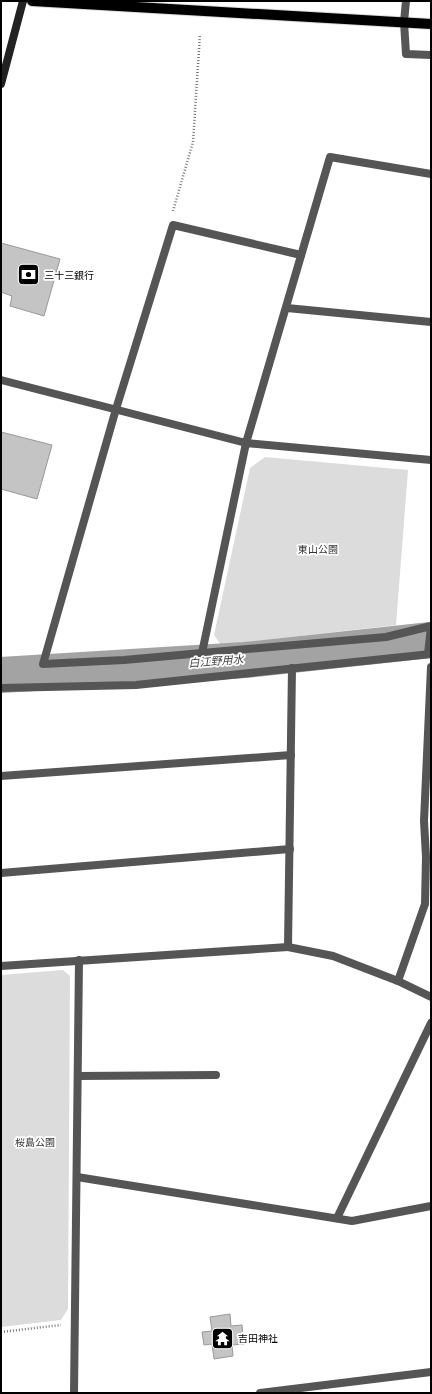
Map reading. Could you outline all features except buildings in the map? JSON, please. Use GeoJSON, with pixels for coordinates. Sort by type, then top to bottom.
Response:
{"type":"FeatureCollection","features":[{"type":"Feature","properties":{"kind":"main road"},"geometry":{"type":"LineString","coordinates":[[1,84],[23,1]]}},
{"type":"Feature","properties":{"kind":"main road"},"geometry":{"type":"LineString","coordinates":[[32,1],[428,24]]}},
{"type":"Feature","properties":{"kind":"street"},"geometry":{"type":"LineString","coordinates":[[406,1],[404,22],[406,54],[431,55]]}},
{"type":"Feature","properties":{"kind":"street"},"geometry":{"type":"LineString","coordinates":[[202,653],[246,443],[330,157],[431,174]]}},
{"type":"Feature","properties":{"kind":"street"},"geometry":{"type":"LineString","coordinates":[[1,688],[136,685],[429,652],[431,628],[386,636],[124,660],[42,664],[116,409],[173,225],[300,255]]}},
{"type":"Feature","properties":{"kind":"street"},"geometry":{"type":"LineString","coordinates":[[286,308],[431,322]]}},
{"type":"Feature","properties":{"kind":"street"},"geometry":{"type":"LineString","coordinates":[[1,380],[246,443],[431,460]]}},
{"type":"Feature","properties":{"kind":"street"},"geometry":{"type":"LineString","coordinates":[[398,981],[425,904],[426,857],[424,821],[431,667]]}},
{"type":"Feature","properties":{"kind":"street"},"geometry":{"type":"LineString","coordinates":[[288,947],[292,755],[292,668]]}},
{"type":"Feature","properties":{"kind":"street"},"geometry":{"type":"LineString","coordinates":[[1,776],[292,755]]}},
{"type":"Feature","properties":{"kind":"street"},"geometry":{"type":"LineString","coordinates":[[1,873],[290,850]]}},
{"type":"Feature","properties":{"kind":"street"},"geometry":{"type":"LineString","coordinates":[[1,966],[288,947],[333,956],[398,981],[431,997]]}},
{"type":"Feature","properties":{"kind":"street"},"geometry":{"type":"LineString","coordinates":[[74,1393],[79,960]]}},
{"type":"Feature","properties":{"kind":"street"},"geometry":{"type":"LineString","coordinates":[[337,1218],[431,1023]]}},
{"type":"Feature","properties":{"kind":"street"},"geometry":{"type":"LineString","coordinates":[[78,1076],[216,1075]]}},
{"type":"Feature","properties":{"kind":"street"},"geometry":{"type":"LineString","coordinates":[[77,1177],[352,1221],[431,1206]]}},
{"type":"Feature","properties":{"kind":"street"},"geometry":{"type":"LineString","coordinates":[[260,1393],[431,1372]]}},
{"type":"Feature","properties":{"kind":"path"},"geometry":{"type":"LineString","coordinates":[[173,225],[171,217],[193,142],[200,34]]}},
{"type":"Feature","properties":{"kind":"path"},"geometry":{"type":"LineString","coordinates":[[1,1332],[75,1323]]}},
{"type":"Feature","properties":{"kind":"green space","name":"東山公園"},"geometry":{"type":"Polygon","coordinates":[[[265,457],[408,470],[396,625],[221,645],[214,635],[250,468],[265,457]]]}},
{"type":"Feature","properties":{"kind":"green space","name":"桜島公園"},"geometry":{"type":"Polygon","coordinates":[[[63,970],[70,976],[68,1309],[61,1320],[1,1327],[1,975],[63,970]]]}},
{"type":"Feature","properties":{"kind":"waterway","name":"白江野用水"},"geometry":{"type":"LineString","coordinates":[[1,675],[245,660],[431,640]]}},
{"type":"Feature","properties":{"kind":"place","name":"三十三銀行"},"geometry":{"type":"Point","coordinates":[28,275]}},
{"type":"Feature","properties":{"kind":"place","name":"吉田神社"},"geometry":{"type":"Point","coordinates":[223,1338]}}]}
